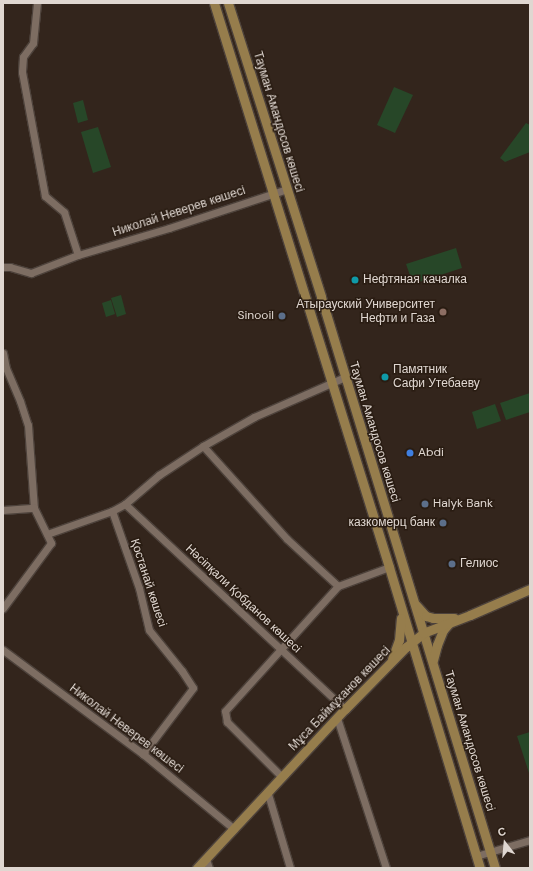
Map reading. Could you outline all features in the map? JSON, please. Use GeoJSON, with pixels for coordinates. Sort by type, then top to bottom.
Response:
{"type":"FeatureCollection","features":[{"type":"Feature","properties":{"kind":"main road","name":"Тауман Амандосов көшесі"},"geometry":{"type":"LineString","coordinates":[[214,3],[389,567],[480,868]]}},
{"type":"Feature","properties":{"kind":"main road","name":"Тауман Амандосов көшесі"},"geometry":{"type":"LineString","coordinates":[[228,3],[287,189],[495,868]]}},
{"type":"Feature","properties":{"kind":"main road","name":"Мұса Баймұханов көшесі"},"geometry":{"type":"LineString","coordinates":[[197,868],[268,794],[337,718],[411,643],[423,633],[449,624],[530,589]]}},
{"type":"Feature","properties":{"kind":"main road"},"geometry":{"type":"LineString","coordinates":[[413,601],[420,610],[429,617],[441,619],[461,618]]}},
{"type":"Feature","properties":{"kind":"main road"},"geometry":{"type":"LineString","coordinates":[[402,610],[399,640],[393,661],[411,659],[418,667]]}},
{"type":"Feature","properties":{"kind":"main road"},"geometry":{"type":"LineString","coordinates":[[432,662],[434,650],[443,630],[449,624]]}},
{"type":"Feature","properties":{"kind":"street"},"geometry":{"type":"LineString","coordinates":[[37,3],[33,44],[23,57],[22,72],[45,196],[64,212],[78,255]]}},
{"type":"Feature","properties":{"kind":"street","name":"Николай Неверев көшесі"},"geometry":{"type":"LineString","coordinates":[[3,267],[10,267],[31,273],[78,255],[169,228],[287,189]]}},
{"type":"Feature","properties":{"kind":"street"},"geometry":{"type":"LineString","coordinates":[[3,353],[6,368],[28,425],[34,508],[51,540],[50,546],[3,608]]}},
{"type":"Feature","properties":{"kind":"street"},"geometry":{"type":"LineString","coordinates":[[47,534],[112,511],[126,504],[160,475],[203,446],[254,417],[345,377]]}},
{"type":"Feature","properties":{"kind":"street"},"geometry":{"type":"LineString","coordinates":[[203,446],[287,539],[338,586]]}},
{"type":"Feature","properties":{"kind":"street","name":"Нәсіпқали Қобданов көшесі"},"geometry":{"type":"LineString","coordinates":[[126,504],[346,709]]}},
{"type":"Feature","properties":{"kind":"street"},"geometry":{"type":"LineString","coordinates":[[3,510],[34,508]]}},
{"type":"Feature","properties":{"kind":"street","name":"Қостанай көшесі"},"geometry":{"type":"LineString","coordinates":[[112,511],[139,588],[149,630],[182,671],[193,688],[143,754]]}},
{"type":"Feature","properties":{"kind":"street"},"geometry":{"type":"LineString","coordinates":[[282,777],[227,722],[225,710],[338,586],[389,567]]}},
{"type":"Feature","properties":{"kind":"street","name":"Николай Неверев көшесі"},"geometry":{"type":"LineString","coordinates":[[3,650],[143,754],[234,828]]}},
{"type":"Feature","properties":{"kind":"street"},"geometry":{"type":"LineString","coordinates":[[337,718],[386,868]]}},
{"type":"Feature","properties":{"kind":"street"},"geometry":{"type":"LineString","coordinates":[[268,794],[290,868]]}},
{"type":"Feature","properties":{"kind":"street"},"geometry":{"type":"LineString","coordinates":[[476,856],[530,840]]}},
{"type":"Feature","properties":{"kind":"street"},"geometry":{"type":"LineString","coordinates":[[206,859],[208,868]]}},
{"type":"Feature","properties":{"kind":"green space"},"geometry":{"type":"Polygon","coordinates":[[[394,87],[413,95],[395,133],[377,125],[394,87]]]}},
{"type":"Feature","properties":{"kind":"green space"},"geometry":{"type":"Polygon","coordinates":[[[83,100],[88,120],[78,123],[73,103],[83,100]]]}},
{"type":"Feature","properties":{"kind":"green space"},"geometry":{"type":"Polygon","coordinates":[[[526,123],[530,125],[530,152],[505,162],[500,158],[526,123]]]}},
{"type":"Feature","properties":{"kind":"green space"},"geometry":{"type":"Polygon","coordinates":[[[98,127],[111,167],[93,173],[81,132],[98,127]]]}},
{"type":"Feature","properties":{"kind":"green space"},"geometry":{"type":"Polygon","coordinates":[[[456,248],[462,268],[413,284],[406,264],[456,248]]]}},
{"type":"Feature","properties":{"kind":"green space"},"geometry":{"type":"Polygon","coordinates":[[[121,295],[126,314],[117,317],[111,298],[121,295]]]}},
{"type":"Feature","properties":{"kind":"green space"},"geometry":{"type":"Polygon","coordinates":[[[111,300],[115,314],[106,317],[102,303],[111,300]]]}},
{"type":"Feature","properties":{"kind":"green space"},"geometry":{"type":"Polygon","coordinates":[[[530,393],[530,412],[506,420],[500,403],[530,393]]]}},
{"type":"Feature","properties":{"kind":"green space"},"geometry":{"type":"Polygon","coordinates":[[[495,404],[501,421],[477,429],[472,412],[495,404]]]}},
{"type":"Feature","properties":{"kind":"green space"},"geometry":{"type":"Polygon","coordinates":[[[530,732],[530,776],[517,736],[530,732]]]}},
{"type":"Feature","properties":{"kind":"place","name":"Нефтяная качалка"},"geometry":{"type":"Point","coordinates":[355,280]}},
{"type":"Feature","properties":{"kind":"place","name":"Атырауский Университет Нефти и Газа"},"geometry":{"type":"Point","coordinates":[443,312]}},
{"type":"Feature","properties":{"kind":"place","name":"Sinooil"},"geometry":{"type":"Point","coordinates":[282,316]}},
{"type":"Feature","properties":{"kind":"place","name":"Памятник Сафи Утебаеву"},"geometry":{"type":"Point","coordinates":[385,377]}},
{"type":"Feature","properties":{"kind":"place","name":"Abdi"},"geometry":{"type":"Point","coordinates":[410,453]}},
{"type":"Feature","properties":{"kind":"place","name":"Halyk Bank"},"geometry":{"type":"Point","coordinates":[425,504]}},
{"type":"Feature","properties":{"kind":"place","name":"казкомерц банк"},"geometry":{"type":"Point","coordinates":[443,523]}},
{"type":"Feature","properties":{"kind":"place","name":"Гелиос"},"geometry":{"type":"Point","coordinates":[452,564]}}]}
